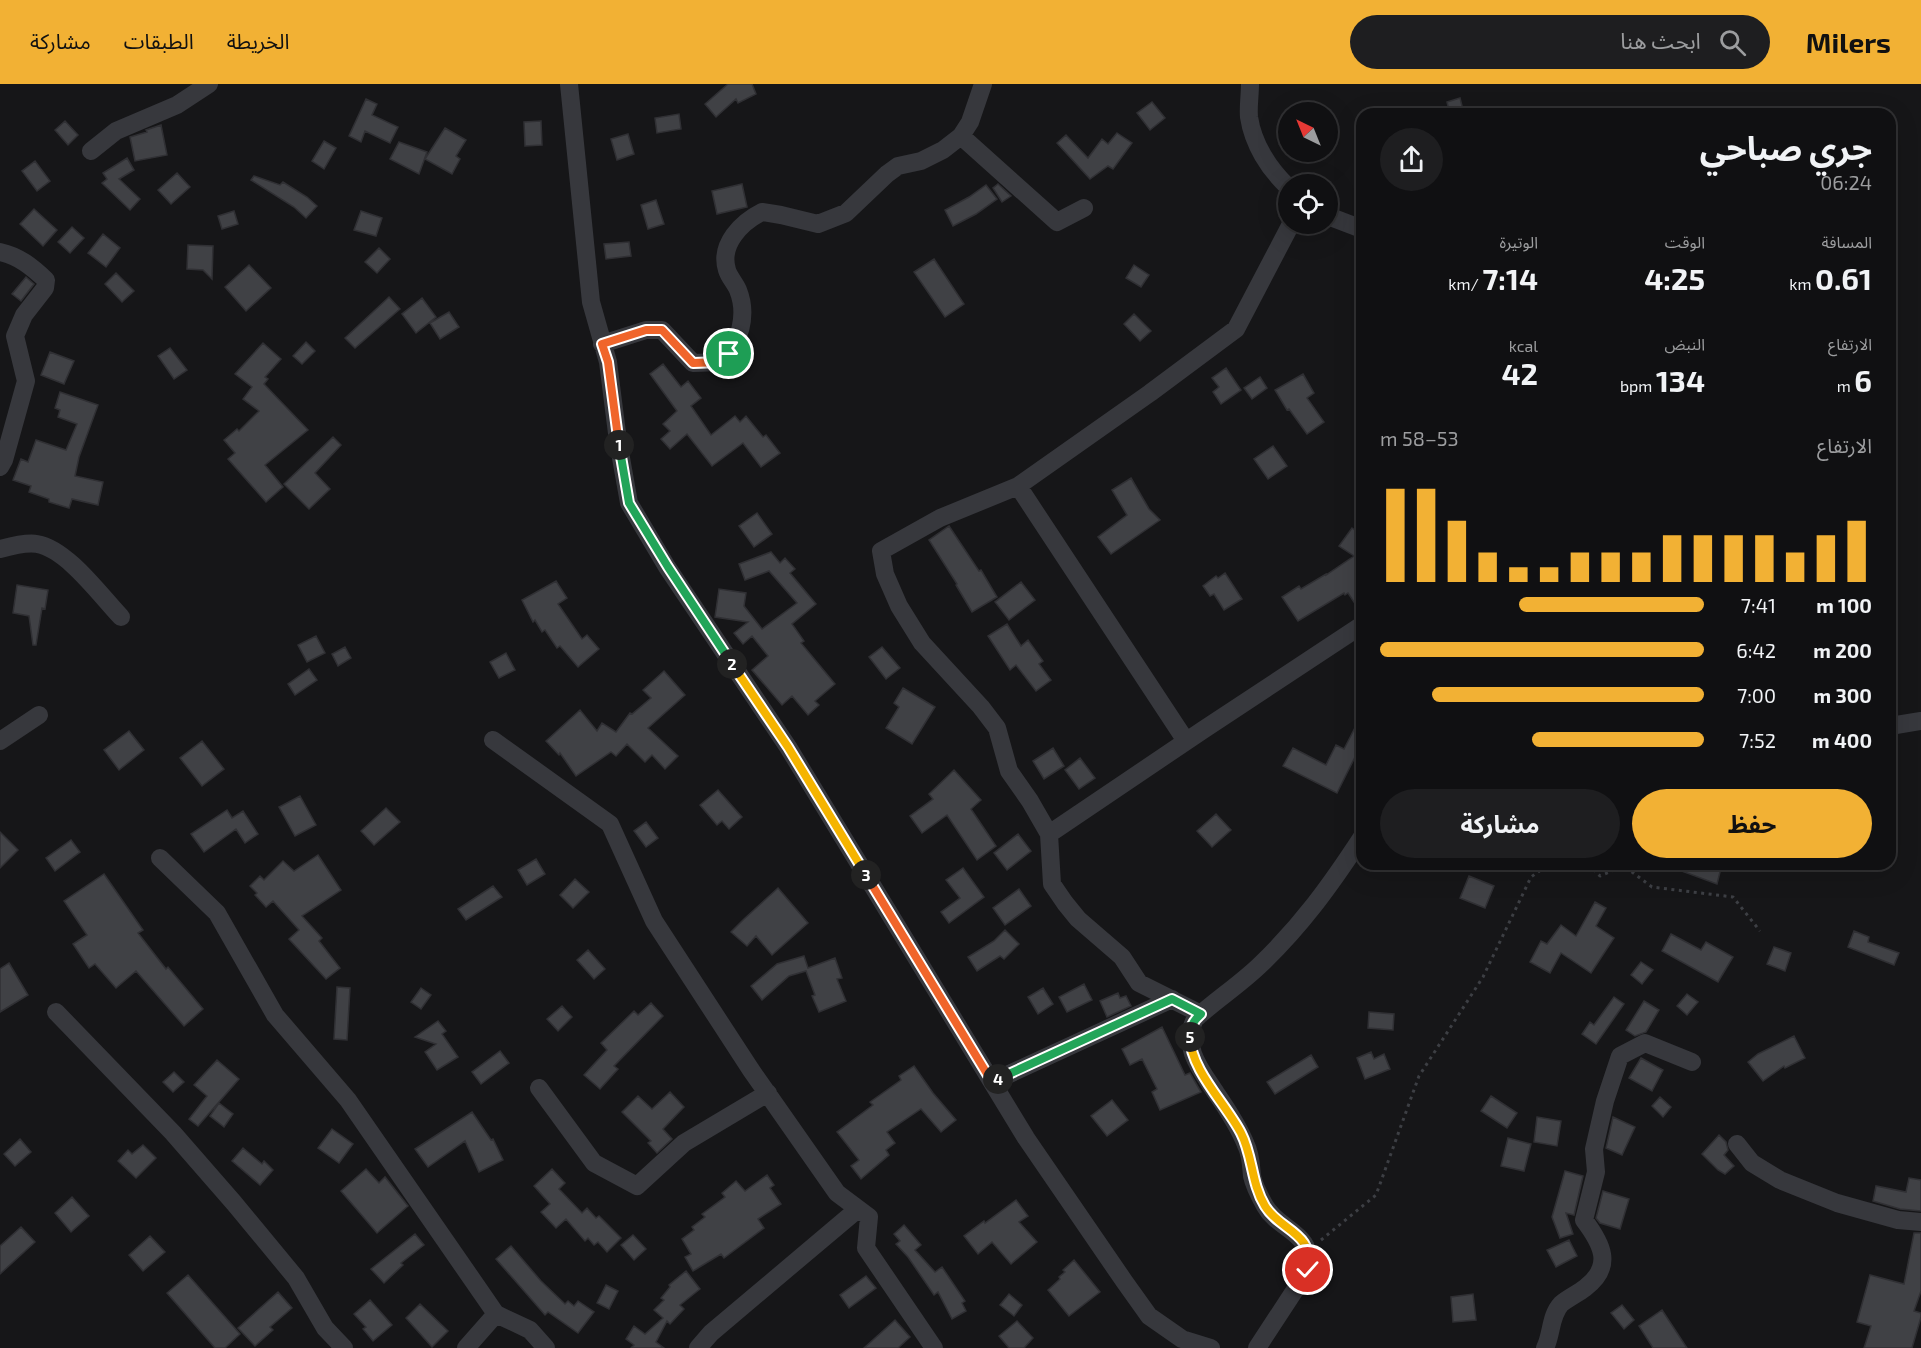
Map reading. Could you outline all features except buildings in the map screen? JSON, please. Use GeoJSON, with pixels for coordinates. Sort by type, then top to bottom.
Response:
{"type":"FeatureCollection","features":[{"type":"Feature","properties":{"kind":"street"},"geometry":{"type":"LineString","coordinates":[[91,151],[116,131],[177,105],[209,84]]}},
{"type":"Feature","properties":{"kind":"street"},"geometry":{"type":"LineString","coordinates":[[569,84],[591,302],[608,362],[629,503],[668,567],[788,747],[1026,1138],[1149,1316],[1182,1339],[1211,1348]]}},
{"type":"Feature","properties":{"kind":"street"},"geometry":{"type":"LineString","coordinates":[[602,344],[646,330],[662,330],[693,363],[721,362],[729,354],[742,322],[743,309],[738,291],[726,269],[726,253],[730,240],[739,227],[762,212],[818,224],[846,213],[898,166],[921,161],[944,150],[960,136],[970,122],[983,84]]}},
{"type":"Feature","properties":{"kind":"street"},"geometry":{"type":"LineString","coordinates":[[1250,84],[1249,118],[1263,157],[1278,175]]}},
{"type":"Feature","properties":{"kind":"street"},"geometry":{"type":"LineString","coordinates":[[960,136],[1057,222],[1084,208]]}},
{"type":"Feature","properties":{"kind":"street"},"geometry":{"type":"LineString","coordinates":[[1338,220],[1356,227]]}},
{"type":"Feature","properties":{"kind":"street"},"geometry":{"type":"LineString","coordinates":[[1201,1014],[1139,983],[1122,957],[1078,919],[1065,903],[1052,884],[1049,834],[1009,771],[997,728],[981,707],[922,643],[899,606],[885,574],[881,551],[940,518],[1018,486],[1236,329],[1286,234]]}},
{"type":"Feature","properties":{"kind":"street"},"geometry":{"type":"LineString","coordinates":[[0,252],[13,255],[33,267],[46,280],[45,288],[24,315],[15,336],[26,381],[4,460],[0,467]]}},
{"type":"Feature","properties":{"kind":"street"},"geometry":{"type":"LineString","coordinates":[[1018,486],[1186,741]]}},
{"type":"Feature","properties":{"kind":"street"},"geometry":{"type":"LineString","coordinates":[[0,549],[36,544],[55,551],[66,559],[121,617]]}},
{"type":"Feature","properties":{"kind":"street"},"geometry":{"type":"LineString","coordinates":[[1049,834],[1356,629]]}},
{"type":"Feature","properties":{"kind":"street"},"geometry":{"type":"LineString","coordinates":[[0,741],[39,715]]}},
{"type":"Feature","properties":{"kind":"street"},"geometry":{"type":"LineString","coordinates":[[1896,725],[1921,721]]}},
{"type":"Feature","properties":{"kind":"street"},"geometry":{"type":"LineString","coordinates":[[494,740],[610,824],[654,921],[768,1094],[837,1193],[869,1217],[866,1248],[934,1348]]}},
{"type":"Feature","properties":{"kind":"street"},"geometry":{"type":"LineString","coordinates":[[1257,1348],[1308,1270],[1310,1262],[1308,1251],[1304,1241],[1266,1209],[1253,1179],[1250,1157],[1240,1131],[1192,1055],[1190,1029],[1195,1019],[1259,966],[1290,934],[1319,902],[1356,846]]}},
{"type":"Feature","properties":{"kind":"street"},"geometry":{"type":"LineString","coordinates":[[160,858],[217,913],[275,1015],[348,1100],[496,1314],[530,1330],[546,1348]]}},
{"type":"Feature","properties":{"kind":"street"},"geometry":{"type":"LineString","coordinates":[[992,1082],[1172,999]]}},
{"type":"Feature","properties":{"kind":"street"},"geometry":{"type":"LineString","coordinates":[[56,1012],[173,1133],[234,1203],[296,1278],[325,1328],[344,1348]]}},
{"type":"Feature","properties":{"kind":"street"},"geometry":{"type":"LineString","coordinates":[[1545,1348],[1553,1318],[1560,1305],[1593,1281],[1604,1260],[1599,1240],[1584,1220],[1596,1173],[1594,1149],[1605,1101],[1620,1056],[1645,1043],[1692,1062]]}},
{"type":"Feature","properties":{"kind":"street"},"geometry":{"type":"LineString","coordinates":[[539,1088],[594,1163],[637,1186],[684,1143],[768,1094]]}},
{"type":"Feature","properties":{"kind":"street"},"geometry":{"type":"LineString","coordinates":[[1737,1144],[1752,1163],[1780,1180],[1836,1203],[1898,1220],[1921,1222]]}},
{"type":"Feature","properties":{"kind":"street"},"geometry":{"type":"LineString","coordinates":[[698,1348],[711,1333],[858,1209]]}},
{"type":"Feature","properties":{"kind":"street"},"geometry":{"type":"LineString","coordinates":[[466,1348],[496,1314]]}},
{"type":"Feature","properties":{"kind":"path"},"geometry":{"type":"LineString","coordinates":[[1308,1251],[1376,1194],[1419,1076],[1483,977],[1531,877],[1541,870]]}},
{"type":"Feature","properties":{"kind":"path"},"geometry":{"type":"LineString","coordinates":[[1594,870],[1600,876],[1614,870]]}},
{"type":"Feature","properties":{"kind":"path"},"geometry":{"type":"LineString","coordinates":[[1629,870],[1652,887],[1733,897],[1760,931]]}},
{"type":"Feature","properties":{"kind":"route"},"geometry":{"type":"LineString","coordinates":[[729,354],[721,362],[693,363],[662,330],[646,330],[602,344],[608,362],[629,503],[668,567],[788,747],[992,1082],[1172,999],[1201,1014],[1195,1019],[1190,1029],[1192,1055],[1240,1131],[1248,1148],[1253,1179],[1266,1209],[1304,1241],[1310,1262],[1308,1270]]}}]}
